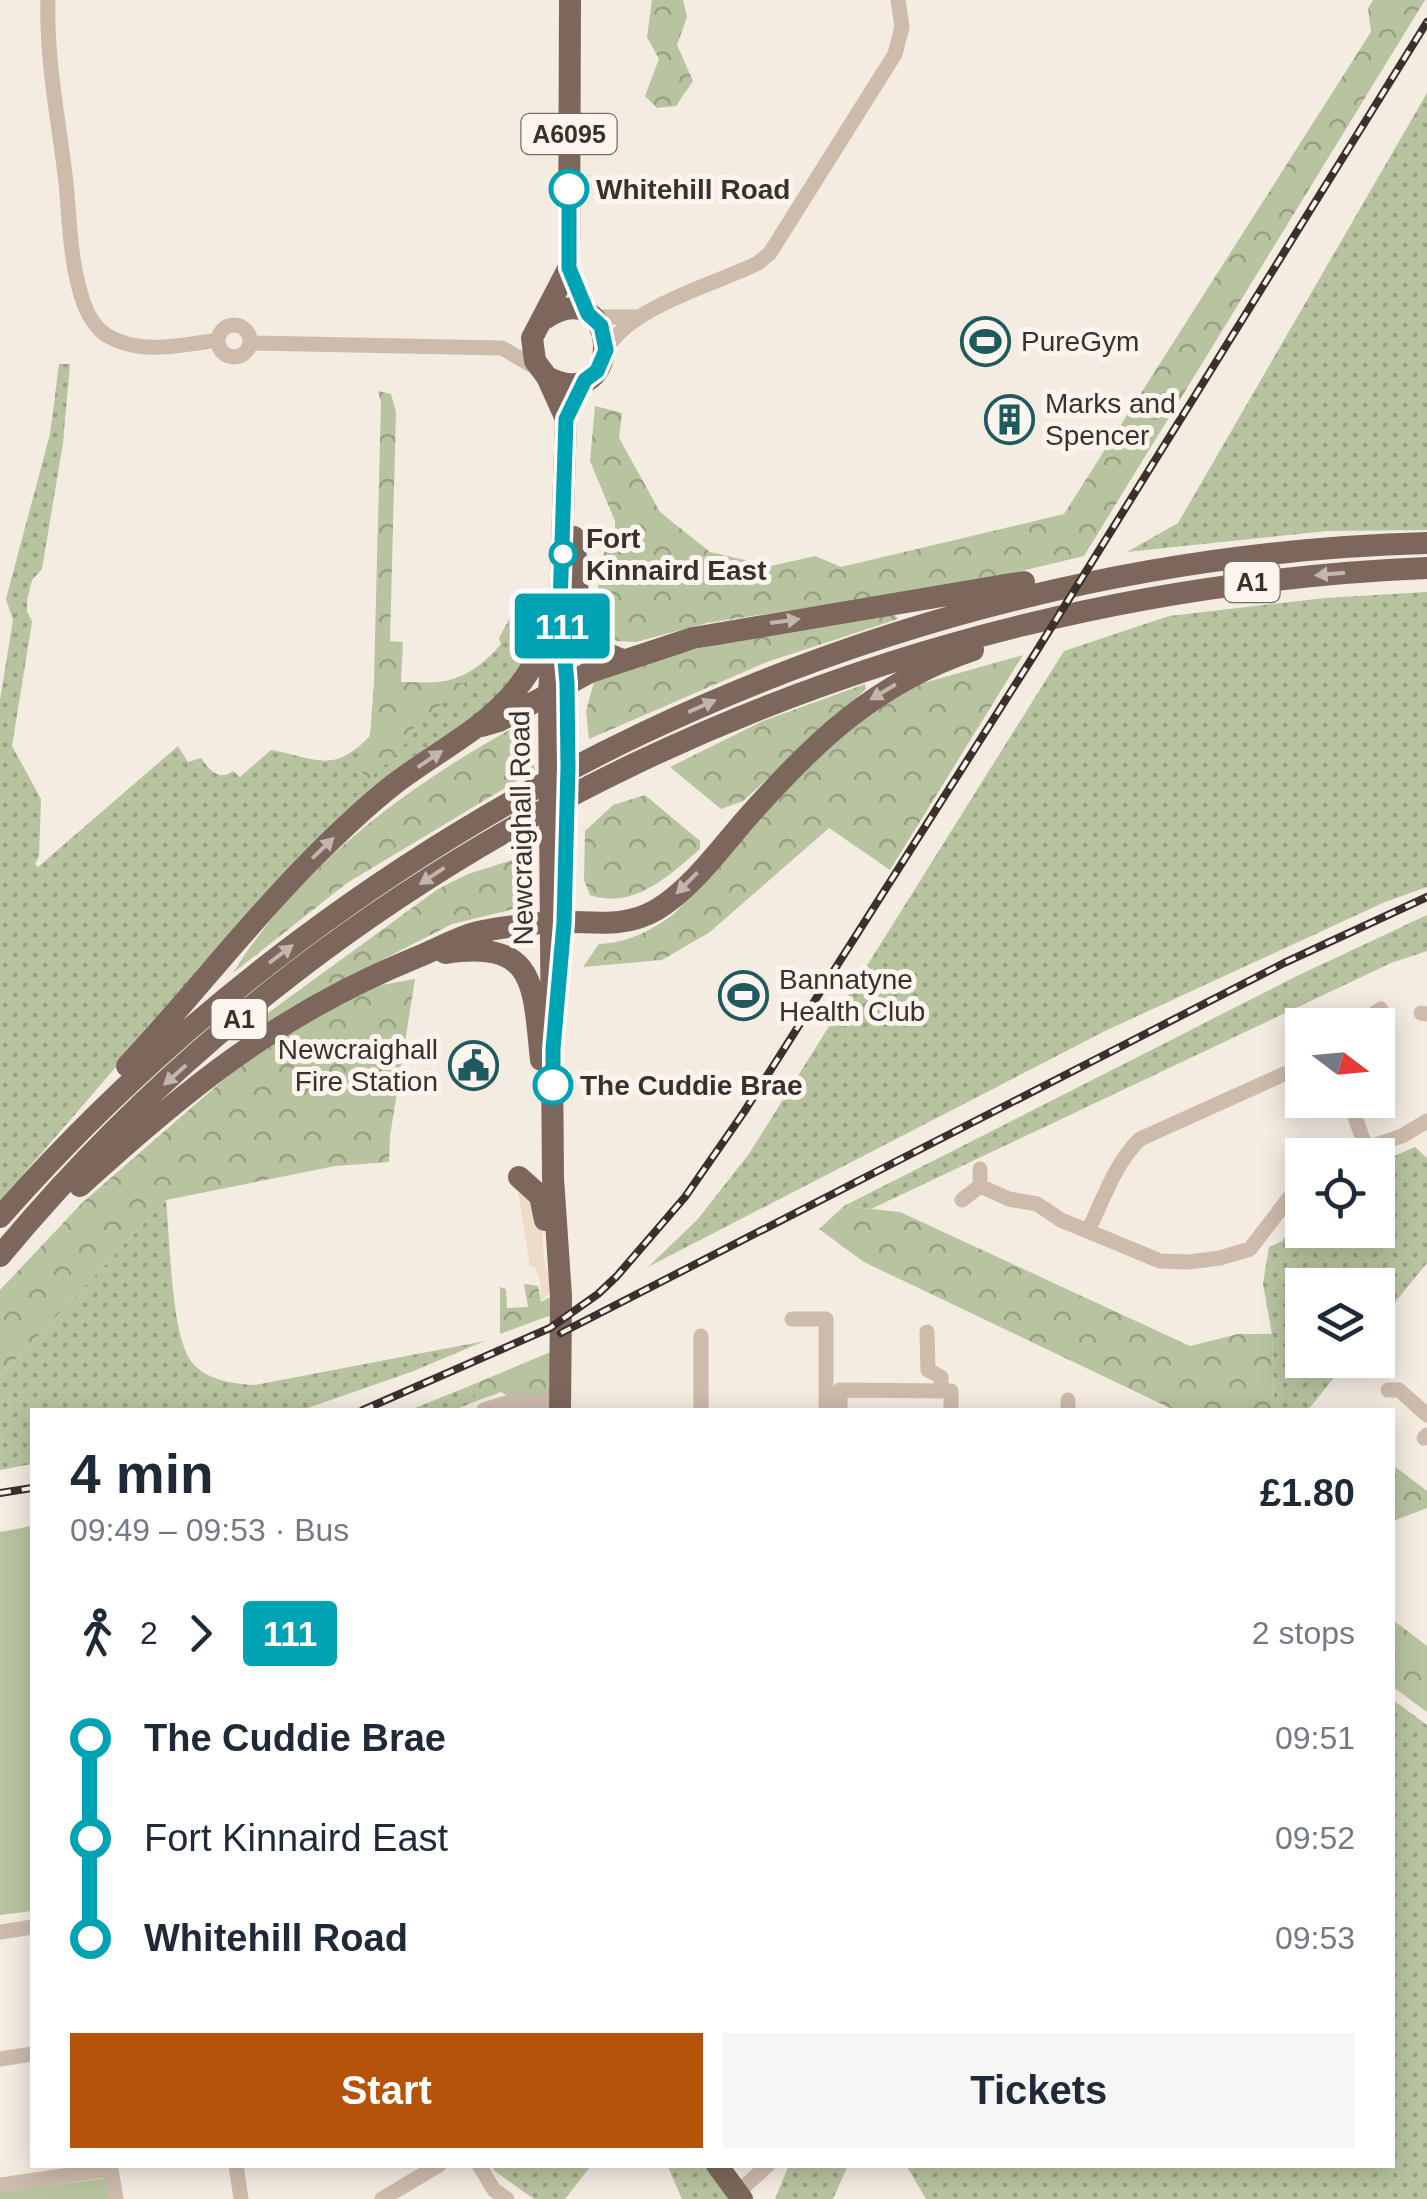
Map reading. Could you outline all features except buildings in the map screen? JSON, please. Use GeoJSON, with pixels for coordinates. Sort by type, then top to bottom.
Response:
{"type":"FeatureCollection","features":[{"type":"Feature","properties":{"kind":"main road","name":"A6095"},"geometry":{"type":"LineString","coordinates":[[570,0],[569,268],[590,315],[606,338],[606,350]]}},
{"type":"Feature","properties":{"kind":"main road","name":"A6095"},"geometry":{"type":"LineString","coordinates":[[540,323],[569,268]]}},
{"type":"Feature","properties":{"kind":"main road"},"geometry":{"type":"LineString","coordinates":[[540,323],[565,309],[590,315]]}},
{"type":"Feature","properties":{"kind":"main road","name":"Newcraighall Road"},"geometry":{"type":"LineString","coordinates":[[540,323],[532,350],[566,419]]}},
{"type":"Feature","properties":{"kind":"main road","name":"Newcraighall Road"},"geometry":{"type":"LineString","coordinates":[[560,1406],[560,1264],[553,1122],[559,922],[558,688],[552,648],[562,578],[566,419],[585,380],[597,371],[606,350]]}},
{"type":"Feature","properties":{"kind":"main road"},"geometry":{"type":"LineString","coordinates":[[544,374],[566,384],[585,380]]}},
{"type":"Feature","properties":{"kind":"main road"},"geometry":{"type":"LineString","coordinates":[[566,479],[583,629],[593,644],[622,660]]}},
{"type":"Feature","properties":{"kind":"main road","name":"A1"},"geometry":{"type":"LineString","coordinates":[[0,1217],[52,1158],[182,1033],[265,966],[384,879],[513,798],[613,746],[736,690],[824,657],[1063,581],[1152,558],[1250,557],[1427,543]]}},
{"type":"Feature","properties":{"kind":"main road","name":"A1"},"geometry":{"type":"LineString","coordinates":[[0,1256],[106,1140],[252,1008],[383,909],[515,825],[612,775],[716,725],[816,686],[900,657],[1036,620],[1254,581],[1427,568]]}},
{"type":"Feature","properties":{"kind":"main road"},"geometry":{"type":"LineString","coordinates":[[52,1158],[93,1102],[312,859],[391,787],[482,726],[508,699],[542,649],[562,578]]}},
{"type":"Feature","properties":{"kind":"main road"},"geometry":{"type":"LineString","coordinates":[[482,726],[622,660],[724,631],[1063,581]]}},
{"type":"Feature","properties":{"kind":"main road"},"geometry":{"type":"LineString","coordinates":[[0,1270],[77,1189],[205,1078],[290,1018],[354,984],[480,932],[559,922],[609,924],[656,910],[681,890],[793,768],[853,712],[909,676],[988,645],[1036,620]]}},
{"type":"Feature","properties":{"kind":"main road"},"geometry":{"type":"LineString","coordinates":[[419,957],[483,950],[502,954],[524,970],[532,990],[545,1101],[553,1122]]}},
{"type":"Feature","properties":{"kind":"main road"},"geometry":{"type":"LineString","coordinates":[[520,1177],[540,1196],[548,1248],[560,1264]]}},
{"type":"Feature","properties":{"kind":"main road"},"geometry":{"type":"LineString","coordinates":[[720,2168],[740,2196]]}},
{"type":"Feature","properties":{"kind":"street"},"geometry":{"type":"LineString","coordinates":[[48,0],[46,46],[73,261],[85,306],[105,334],[144,350],[218,340],[226,328],[235,325],[248,333],[250,343],[502,348],[544,374]]}},
{"type":"Feature","properties":{"kind":"street"},"geometry":{"type":"LineString","coordinates":[[606,350],[639,317],[758,263],[770,253],[895,54],[902,27],[898,0]]}},
{"type":"Feature","properties":{"kind":"street"},"geometry":{"type":"LineString","coordinates":[[590,315],[639,317]]}},
{"type":"Feature","properties":{"kind":"street"},"geometry":{"type":"LineString","coordinates":[[502,348],[540,323]]}},
{"type":"Feature","properties":{"kind":"street"},"geometry":{"type":"LineString","coordinates":[[1088,1231],[1116,1172],[1140,1139],[1285,1074]]}},
{"type":"Feature","properties":{"kind":"street"},"geometry":{"type":"LineString","coordinates":[[1395,1138],[1427,1122]]}},
{"type":"Feature","properties":{"kind":"street"},"geometry":{"type":"LineString","coordinates":[[980,1169],[980,1186]]}},
{"type":"Feature","properties":{"kind":"street"},"geometry":{"type":"LineString","coordinates":[[980,1186],[1008,1198],[1037,1204],[1061,1220],[1160,1261],[1220,1258],[1250,1249],[1285,1204]]}},
{"type":"Feature","properties":{"kind":"street"},"geometry":{"type":"LineString","coordinates":[[962,1200],[980,1186]]}},
{"type":"Feature","properties":{"kind":"street"},"geometry":{"type":"LineString","coordinates":[[792,1319],[826,1318],[826,1408]]}},
{"type":"Feature","properties":{"kind":"street"},"geometry":{"type":"LineString","coordinates":[[927,1332],[928,1370],[941,1377],[940,1390]]}},
{"type":"Feature","properties":{"kind":"street"},"geometry":{"type":"LineString","coordinates":[[700,1408],[701,1336]]}},
{"type":"Feature","properties":{"kind":"street"},"geometry":{"type":"LineString","coordinates":[[1397,1386],[1427,1415]]}},
{"type":"Feature","properties":{"kind":"street"},"geometry":{"type":"LineString","coordinates":[[840,1408],[840,1390],[952,1390],[952,1408]]}},
{"type":"Feature","properties":{"kind":"street"},"geometry":{"type":"LineString","coordinates":[[490,1408],[513,1400],[560,1406]]}},
{"type":"Feature","properties":{"kind":"street"},"geometry":{"type":"LineString","coordinates":[[0,1932],[30,1927]]}},
{"type":"Feature","properties":{"kind":"street"},"geometry":{"type":"LineString","coordinates":[[0,2060],[30,2054]]}},
{"type":"Feature","properties":{"kind":"street"},"geometry":{"type":"LineString","coordinates":[[236,2168],[240,2199]]}},
{"type":"Feature","properties":{"kind":"street"},"geometry":{"type":"LineString","coordinates":[[482,2168],[494,2190],[506,2199]]}},
{"type":"Feature","properties":{"kind":"street"},"geometry":{"type":"LineString","coordinates":[[740,2196],[765,2168]]}},
{"type":"Feature","properties":{"kind":"street"},"geometry":{"type":"LineString","coordinates":[[0,2185],[111,2169],[116,2199]]}},
{"type":"Feature","properties":{"kind":"street"},"geometry":{"type":"LineString","coordinates":[[382,2199],[414,2171]]}},
{"type":"Feature","properties":{"kind":"green space"},"geometry":{"type":"Polygon","coordinates":[[[652,0],[683,0],[687,17],[677,45],[693,81],[676,106],[657,108],[645,96],[659,59],[647,37],[652,0]]]}},
{"type":"Feature","properties":{"kind":"green space"},"geometry":{"type":"Polygon","coordinates":[[[1373,0],[1425,0],[1084,556],[971,583],[707,623],[636,642],[616,641],[594,613],[604,553],[615,534],[615,521],[590,461],[595,406],[622,413],[619,438],[660,512],[710,552],[771,566],[815,556],[841,567],[1064,514],[1371,32],[1368,8],[1373,0]]]}},
{"type":"Feature","properties":{"kind":"green space"},"geometry":{"type":"Polygon","coordinates":[[[1427,93],[1427,530],[1327,531],[1127,552],[1178,523],[1427,93]]]}},
{"type":"Feature","properties":{"kind":"green space"},"geometry":{"type":"Polygon","coordinates":[[[59,364],[70,364],[63,443],[42,569],[32,580],[27,600],[32,622],[12,746],[41,799],[39,857],[35,864],[38,867],[178,746],[188,762],[201,758],[215,773],[233,771],[240,777],[271,750],[313,760],[335,760],[370,736],[374,683],[429,683],[458,677],[501,644],[499,638],[518,603],[543,605],[535,638],[509,683],[472,718],[416,757],[305,860],[200,971],[0,1201],[0,700],[13,620],[6,599],[50,434],[59,364]]]}},
{"type":"Feature","properties":{"kind":"green space"},"geometry":{"type":"Polygon","coordinates":[[[378,391],[391,394],[396,412],[390,641],[403,642],[401,682],[463,683],[468,690],[463,698],[445,702],[417,722],[401,751],[364,783],[358,749],[370,736],[373,718],[381,402],[378,391]]]}},
{"type":"Feature","properties":{"kind":"green space"},"geometry":{"type":"Polygon","coordinates":[[[1427,592],[1427,887],[1385,902],[1105,1031],[648,1267],[697,1220],[749,1154],[1064,651],[1169,616],[1325,598],[1427,592]]]}},
{"type":"Feature","properties":{"kind":"green space"},"geometry":{"type":"Polygon","coordinates":[[[894,614],[898,619],[767,662],[589,739],[586,711],[594,682],[668,656],[738,639],[894,614]]]}},
{"type":"Feature","properties":{"kind":"green space"},"geometry":{"type":"Polygon","coordinates":[[[1023,655],[890,870],[829,828],[710,932],[662,960],[583,967],[599,944],[638,935],[674,914],[811,763],[866,716],[909,687],[1023,655]]]}},
{"type":"Feature","properties":{"kind":"green space"},"geometry":{"type":"Polygon","coordinates":[[[865,684],[866,689],[743,801],[721,809],[670,767],[763,721],[865,684]]]}},
{"type":"Feature","properties":{"kind":"green space"},"geometry":{"type":"Polygon","coordinates":[[[518,725],[525,729],[535,770],[347,883],[233,973],[290,898],[359,831],[437,774],[518,725]]]}},
{"type":"Feature","properties":{"kind":"green space"},"geometry":{"type":"Polygon","coordinates":[[[645,795],[700,841],[700,849],[663,879],[636,894],[621,898],[590,895],[584,880],[585,831],[613,805],[645,795]]]}},
{"type":"Feature","properties":{"kind":"green space"},"geometry":{"type":"Polygon","coordinates":[[[531,854],[529,876],[514,909],[452,924],[322,991],[251,1035],[246,1029],[438,889],[468,874],[531,854]]]}},
{"type":"Feature","properties":{"kind":"green space"},"geometry":{"type":"Polygon","coordinates":[[[1427,915],[1427,951],[1391,963],[1296,1008],[1285,1008],[1285,1013],[871,1209],[844,1206],[1299,975],[1427,915]]]}},
{"type":"Feature","properties":{"kind":"green space"},"geometry":{"type":"Polygon","coordinates":[[[415,979],[389,1162],[335,1166],[166,1200],[0,1376],[0,1290],[82,1203],[244,1062],[327,1004],[376,986],[415,979]]]}},
{"type":"Feature","properties":{"kind":"green space"},"geometry":{"type":"Polygon","coordinates":[[[1415,1147],[1427,1158],[1427,1263],[1395,1302],[1395,1268],[1285,1268],[1285,1378],[1334,1378],[1310,1408],[1271,1408],[1274,1404],[1272,1334],[1263,1284],[1269,1247],[1285,1237],[1285,1248],[1395,1248],[1395,1156],[1415,1147]]]}},
{"type":"Feature","properties":{"kind":"green space"},"geometry":{"type":"Polygon","coordinates":[[[166,1200],[179,1330],[191,1361],[212,1377],[255,1385],[485,1341],[308,1408],[30,1408],[30,1464],[0,1470],[0,1376],[166,1200]]]}},
{"type":"Feature","properties":{"kind":"green space"},"geometry":{"type":"Polygon","coordinates":[[[844,1206],[900,1212],[1190,1346],[1238,1334],[1272,1334],[1274,1404],[1271,1408],[1170,1408],[864,1262],[819,1229],[844,1206]]]}},
{"type":"Feature","properties":{"kind":"green space"},"geometry":{"type":"Polygon","coordinates":[[[524,1284],[538,1286],[541,1302],[554,1295],[554,1314],[500,1334],[500,1287],[506,1289],[507,1308],[528,1307],[524,1284]]]}},
{"type":"Feature","properties":{"kind":"green space"},"geometry":{"type":"Polygon","coordinates":[[[553,1351],[555,1389],[547,1401],[513,1399],[501,1392],[479,1400],[467,1387],[553,1351]]]}},
{"type":"Feature","properties":{"kind":"green space"},"geometry":{"type":"Polygon","coordinates":[[[467,1387],[479,1400],[459,1408],[415,1408],[467,1387]]]}},
{"type":"Feature","properties":{"kind":"green space"},"geometry":{"type":"Polygon","coordinates":[[[1395,1467],[1427,1491],[1427,1508],[1395,1520],[1395,1467]]]}},
{"type":"Feature","properties":{"kind":"green space"},"geometry":{"type":"Polygon","coordinates":[[[30,1526],[30,1911],[0,1915],[0,1532],[30,1526]]]}},
{"type":"Feature","properties":{"kind":"green space"},"geometry":{"type":"Polygon","coordinates":[[[1395,1622],[1427,1646],[1427,1712],[1395,1688],[1395,1622]]]}},
{"type":"Feature","properties":{"kind":"green space"},"geometry":{"type":"Polygon","coordinates":[[[1395,1701],[1427,1725],[1427,2199],[926,2199],[908,2168],[1395,2168],[1395,1701]]]}},
{"type":"Feature","properties":{"kind":"green space"},"geometry":{"type":"Polygon","coordinates":[[[589,2168],[565,2199],[534,2199],[493,2170],[589,2168]]]}},
{"type":"Feature","properties":{"kind":"green space"},"geometry":{"type":"Polygon","coordinates":[[[668,2168],[711,2168],[729,2199],[682,2199],[668,2168]]]}},
{"type":"Feature","properties":{"kind":"green space"},"geometry":{"type":"Polygon","coordinates":[[[788,2168],[847,2168],[833,2199],[775,2199],[788,2168]]]}},
{"type":"Feature","properties":{"kind":"green space"},"geometry":{"type":"Polygon","coordinates":[[[106,2178],[109,2199],[0,2199],[0,2192],[106,2178]]]}},
{"type":"Feature","properties":{"kind":"shaded area"},"geometry":{"type":"Polygon","coordinates":[[[518,1192],[526,1193],[541,1211],[544,1261],[554,1292],[541,1300],[540,1281],[535,1267],[530,1267],[518,1192]]]}},
{"type":"Feature","properties":{"kind":"railway"},"geometry":{"type":"LineString","coordinates":[[368,1408],[550,1328],[617,1276],[685,1197],[744,1112],[1036,652],[1427,22]]}},
{"type":"Feature","properties":{"kind":"railway"},"geometry":{"type":"LineString","coordinates":[[561,1333],[1284,963],[1427,897]]}},
{"type":"Feature","properties":{"kind":"railway"},"geometry":{"type":"LineString","coordinates":[[0,1493],[30,1488]]}},
{"type":"Feature","properties":{"kind":"bus line","name":"111"},"geometry":{"type":"LineString","coordinates":[[553,1085],[564,923],[568,767],[567,683],[560,606],[566,419],[585,380],[597,371],[606,350],[601,326],[588,314],[569,268],[569,189]]}},
{"type":"Feature","properties":{"kind":"place","name":"Whitehill Road"},"geometry":{"type":"Point","coordinates":[569,189]}},
{"type":"Feature","properties":{"kind":"place","name":"PureGym"},"geometry":{"type":"Point","coordinates":[986,341]}},
{"type":"Feature","properties":{"kind":"place","name":"Marks and Spencer"},"geometry":{"type":"Point","coordinates":[1010,419]}},
{"type":"Feature","properties":{"kind":"place","name":"Fort Kinnaird East"},"geometry":{"type":"Point","coordinates":[563,554]}},
{"type":"Feature","properties":{"kind":"place","name":"Bannatyne Health Club"},"geometry":{"type":"Point","coordinates":[744,995]}},
{"type":"Feature","properties":{"kind":"place","name":"Newcraighall Fire Station"},"geometry":{"type":"Point","coordinates":[473,1065]}},
{"type":"Feature","properties":{"kind":"place","name":"The Cuddie Brae"},"geometry":{"type":"Point","coordinates":[553,1085]}}]}
